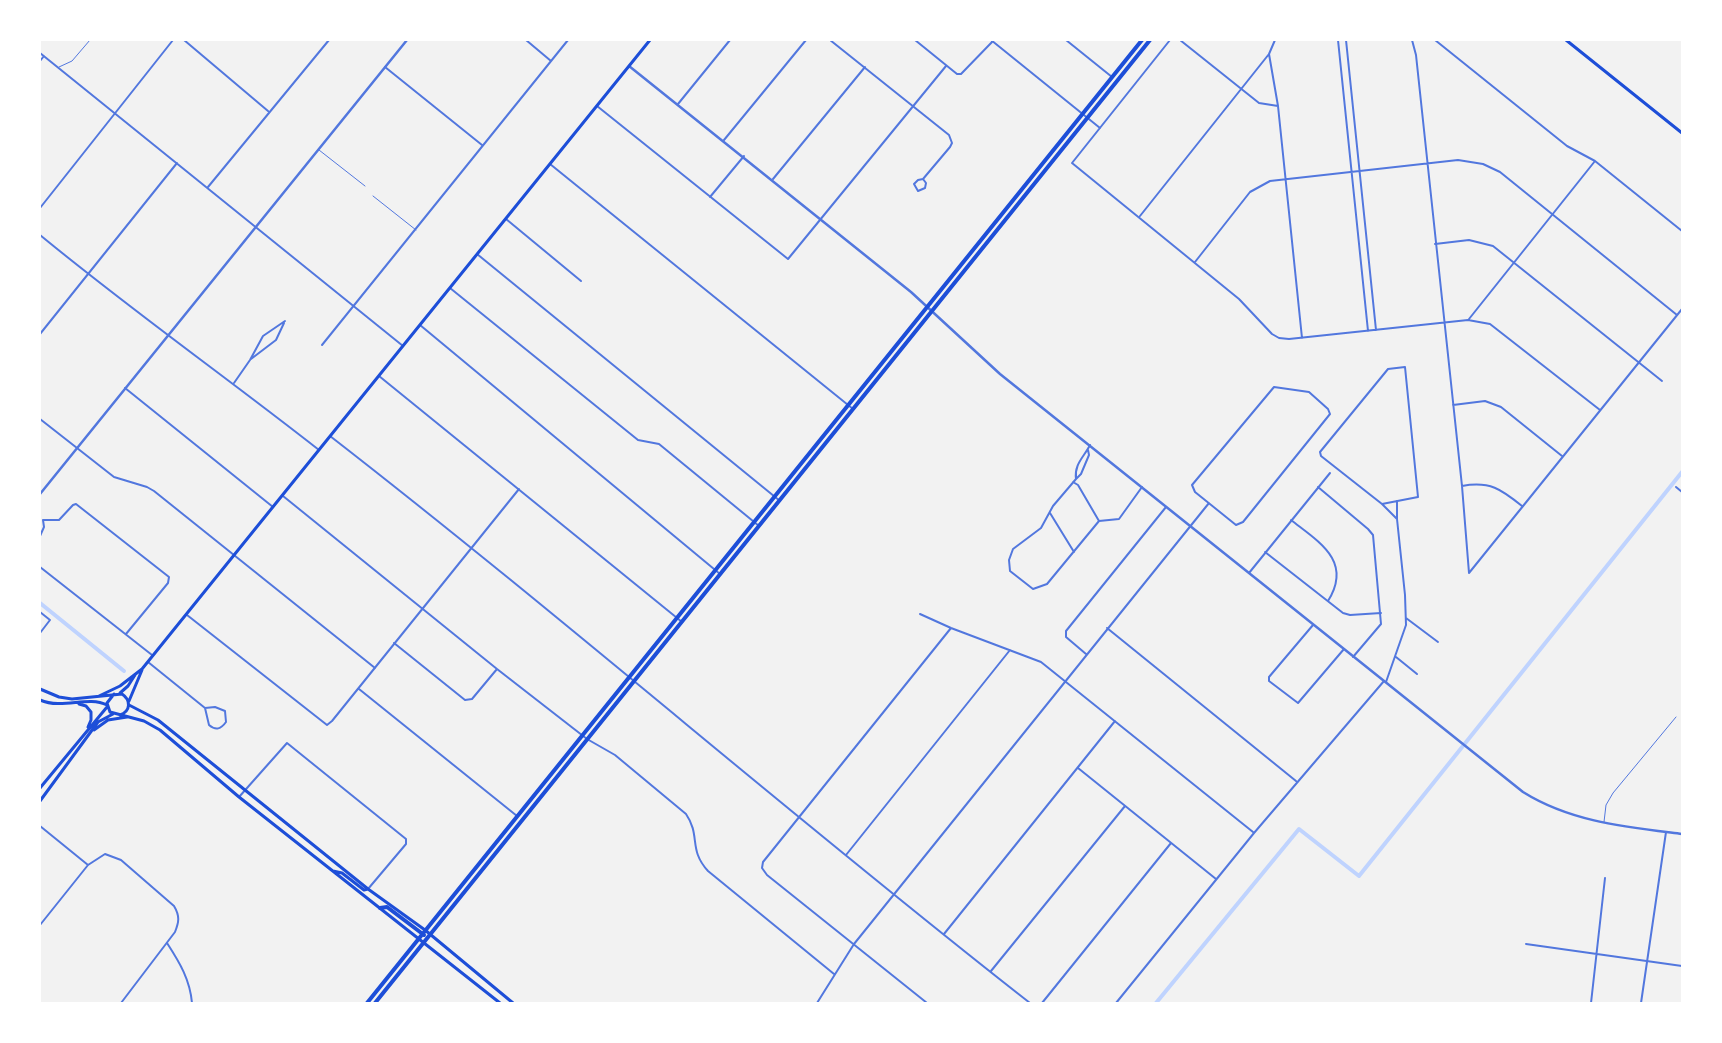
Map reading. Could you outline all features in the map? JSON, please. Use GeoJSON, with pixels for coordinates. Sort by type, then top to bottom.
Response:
{"type":"FeatureCollection","features":[{"type":"Feature","properties":{"kind":"main road"},"geometry":{"type":"LineString","coordinates":[[99,696],[120,686],[148,662],[650,40]]}},
{"type":"Feature","properties":{"kind":"main road"},"geometry":{"type":"LineString","coordinates":[[367,1003],[1142,40],[1146,45]]}},
{"type":"Feature","properties":{"kind":"main road"},"geometry":{"type":"LineString","coordinates":[[375,1003],[1150,40]]}},
{"type":"Feature","properties":{"kind":"main road"},"geometry":{"type":"LineString","coordinates":[[1566,40],[1682,133]]}},
{"type":"Feature","properties":{"kind":"main road"},"geometry":{"type":"LineString","coordinates":[[979,242],[984,246]]}},
{"type":"Feature","properties":{"kind":"main road"},"geometry":{"type":"LineString","coordinates":[[823,436],[828,440]]}},
{"type":"Feature","properties":{"kind":"main road"},"geometry":{"type":"LineString","coordinates":[[118,715],[126,712],[131,694],[142,669]]}},
{"type":"Feature","properties":{"kind":"main road"},"geometry":{"type":"LineString","coordinates":[[40,689],[59,697],[78,699],[114,694],[119,693],[128,686],[135,674]]}},
{"type":"Feature","properties":{"kind":"main road"},"geometry":{"type":"LineString","coordinates":[[614,706],[623,690],[621,687]]}},
{"type":"Feature","properties":{"kind":"main road"},"geometry":{"type":"LineString","coordinates":[[119,693],[127,698],[129,704],[158,720],[424,932],[427,938],[500,1003]]}},
{"type":"Feature","properties":{"kind":"main road"},"geometry":{"type":"LineString","coordinates":[[40,788],[107,706],[110,697],[114,694]]}},
{"type":"Feature","properties":{"kind":"main road"},"geometry":{"type":"LineString","coordinates":[[131,694],[136,708]]}},
{"type":"Feature","properties":{"kind":"main road"},"geometry":{"type":"LineString","coordinates":[[57,705],[59,697]]}},
{"type":"Feature","properties":{"kind":"main road"},"geometry":{"type":"LineString","coordinates":[[40,700],[57,705],[96,702],[107,706],[113,714]]}},
{"type":"Feature","properties":{"kind":"main road"},"geometry":{"type":"LineString","coordinates":[[78,704],[86,706],[91,712],[91,720],[87,730]]}},
{"type":"Feature","properties":{"kind":"main road"},"geometry":{"type":"LineString","coordinates":[[40,801],[100,720],[113,714],[129,716],[160,730],[239,797],[332,871],[419,938],[427,938],[513,1003]]}},
{"type":"Feature","properties":{"kind":"main road"},"geometry":{"type":"LineString","coordinates":[[88,736],[104,722],[129,716]]}},
{"type":"Feature","properties":{"kind":"main road"},"geometry":{"type":"LineString","coordinates":[[486,855],[491,859]]}},
{"type":"Feature","properties":{"kind":"main road"},"geometry":{"type":"LineString","coordinates":[[332,871],[342,873],[366,891],[368,889]]}},
{"type":"Feature","properties":{"kind":"main road"},"geometry":{"type":"LineString","coordinates":[[380,908],[387,907],[393,910],[424,932]]}},
{"type":"Feature","properties":{"kind":"street"},"geometry":{"type":"LineString","coordinates":[[40,208],[173,40]]}},
{"type":"Feature","properties":{"kind":"street"},"geometry":{"type":"LineString","coordinates":[[184,40],[268,111]]}},
{"type":"Feature","properties":{"kind":"street"},"geometry":{"type":"LineString","coordinates":[[208,187],[268,111],[328,40]]}},
{"type":"Feature","properties":{"kind":"street"},"geometry":{"type":"LineString","coordinates":[[40,494],[407,40]]}},
{"type":"Feature","properties":{"kind":"street"},"geometry":{"type":"LineString","coordinates":[[526,40],[551,60]]}},
{"type":"Feature","properties":{"kind":"street"},"geometry":{"type":"LineString","coordinates":[[322,344],[568,40]]}},
{"type":"Feature","properties":{"kind":"street"},"geometry":{"type":"LineString","coordinates":[[678,104],[730,40]]}},
{"type":"Feature","properties":{"kind":"street"},"geometry":{"type":"LineString","coordinates":[[724,140],[806,40]]}},
{"type":"Feature","properties":{"kind":"street"},"geometry":{"type":"LineString","coordinates":[[830,40],[949,135],[952,142],[950,147],[924,179],[918,180],[914,184],[918,191],[926,187],[924,179]]}},
{"type":"Feature","properties":{"kind":"street"},"geometry":{"type":"LineString","coordinates":[[915,40],[956,74],[961,74],[992,41],[1100,128]]}},
{"type":"Feature","properties":{"kind":"street"},"geometry":{"type":"LineString","coordinates":[[1066,40],[1112,77]]}},
{"type":"Feature","properties":{"kind":"street"},"geometry":{"type":"LineString","coordinates":[[1170,40],[1072,163],[1140,216],[1239,299],[1272,334],[1279,338],[1302,338],[1468,320],[1490,324],[1600,410]]}},
{"type":"Feature","properties":{"kind":"street"},"geometry":{"type":"LineString","coordinates":[[1180,40],[1259,103],[1278,106]]}},
{"type":"Feature","properties":{"kind":"street"},"geometry":{"type":"LineString","coordinates":[[1140,216],[1268,54],[1276,40]]}},
{"type":"Feature","properties":{"kind":"street"},"geometry":{"type":"LineString","coordinates":[[1338,40],[1368,331]]}},
{"type":"Feature","properties":{"kind":"street"},"geometry":{"type":"LineString","coordinates":[[1346,40],[1376,330]]}},
{"type":"Feature","properties":{"kind":"street"},"geometry":{"type":"LineString","coordinates":[[1412,40],[1416,55],[1462,486],[1469,573],[1682,309]]}},
{"type":"Feature","properties":{"kind":"street"},"geometry":{"type":"LineString","coordinates":[[1435,40],[1567,146],[1595,161],[1682,231]]}},
{"type":"Feature","properties":{"kind":"street"},"geometry":{"type":"LineString","coordinates":[[40,53],[403,346]]}},
{"type":"Feature","properties":{"kind":"street"},"geometry":{"type":"LineString","coordinates":[[1268,54],[1278,106],[1302,338]]}},
{"type":"Feature","properties":{"kind":"street"},"geometry":{"type":"LineString","coordinates":[[40,61],[44,56]]}},
{"type":"Feature","properties":{"kind":"street"},"geometry":{"type":"LineString","coordinates":[[629,66],[822,218],[933,310],[1000,374],[1470,750],[1537,801],[1559,812],[1604,823],[1682,834]]}},
{"type":"Feature","properties":{"kind":"street"},"geometry":{"type":"LineString","coordinates":[[597,106],[788,259],[946,66]]}},
{"type":"Feature","properties":{"kind":"street"},"geometry":{"type":"LineString","coordinates":[[385,67],[483,146]]}},
{"type":"Feature","properties":{"kind":"street"},"geometry":{"type":"LineString","coordinates":[[773,179],[865,67]]}},
{"type":"Feature","properties":{"kind":"street"},"geometry":{"type":"LineString","coordinates":[[710,197],[744,156]]}},
{"type":"Feature","properties":{"kind":"street"},"geometry":{"type":"LineString","coordinates":[[1195,262],[1250,192],[1260,185],[1285,178],[1458,160],[1483,164],[1500,172],[1677,315]]}},
{"type":"Feature","properties":{"kind":"street"},"geometry":{"type":"LineString","coordinates":[[1468,320],[1595,161]]}},
{"type":"Feature","properties":{"kind":"street"},"geometry":{"type":"LineString","coordinates":[[40,334],[177,163]]}},
{"type":"Feature","properties":{"kind":"street"},"geometry":{"type":"LineString","coordinates":[[550,164],[853,408]]}},
{"type":"Feature","properties":{"kind":"street"},"geometry":{"type":"LineString","coordinates":[[506,219],[581,281]]}},
{"type":"Feature","properties":{"kind":"street"},"geometry":{"type":"LineString","coordinates":[[40,235],[167,336],[234,383],[319,450]]}},
{"type":"Feature","properties":{"kind":"street"},"geometry":{"type":"LineString","coordinates":[[1435,244],[1469,240],[1493,246],[1662,382]]}},
{"type":"Feature","properties":{"kind":"street"},"geometry":{"type":"LineString","coordinates":[[478,254],[780,500]]}},
{"type":"Feature","properties":{"kind":"street"},"geometry":{"type":"LineString","coordinates":[[450,288],[638,440],[658,444],[759,526]]}},
{"type":"Feature","properties":{"kind":"street"},"geometry":{"type":"LineString","coordinates":[[234,383],[250,360],[263,336],[285,321],[276,340],[250,360]]}},
{"type":"Feature","properties":{"kind":"street"},"geometry":{"type":"LineString","coordinates":[[420,325],[720,574]]}},
{"type":"Feature","properties":{"kind":"street"},"geometry":{"type":"LineString","coordinates":[[1382,504],[1418,496],[1405,367],[1388,369],[1320,452],[1321,456],[1382,504],[1396,519]]}},
{"type":"Feature","properties":{"kind":"street"},"geometry":{"type":"LineString","coordinates":[[378,376],[682,622]]}},
{"type":"Feature","properties":{"kind":"street"},"geometry":{"type":"LineString","coordinates":[[125,388],[273,507]]}},
{"type":"Feature","properties":{"kind":"street"},"geometry":{"type":"LineString","coordinates":[[1271,388],[1305,390],[1328,409],[1330,414],[1327,418],[1243,522],[1238,525],[1234,524],[1209,503],[1192,488],[1193,484],[1271,388]]}},
{"type":"Feature","properties":{"kind":"street"},"geometry":{"type":"LineString","coordinates":[[1453,405],[1485,401],[1502,408],[1563,457]]}},
{"type":"Feature","properties":{"kind":"street"},"geometry":{"type":"LineString","coordinates":[[40,419],[116,479],[150,489],[375,668]]}},
{"type":"Feature","properties":{"kind":"street"},"geometry":{"type":"LineString","coordinates":[[330,436],[634,680],[798,818],[1030,1003]]}},
{"type":"Feature","properties":{"kind":"street"},"geometry":{"type":"LineString","coordinates":[[1076,479],[1075,471],[1083,453],[1090,446]]}},
{"type":"Feature","properties":{"kind":"street"},"geometry":{"type":"LineString","coordinates":[[1088,450],[1089,455],[1081,474],[1053,506],[1035,534],[1013,549],[1009,560],[1010,571],[1033,589],[1038,589],[1048,584],[1099,521],[1119,519],[1142,487]]}},
{"type":"Feature","properties":{"kind":"street"},"geometry":{"type":"LineString","coordinates":[[1249,573],[1330,473]]}},
{"type":"Feature","properties":{"kind":"street"},"geometry":{"type":"LineString","coordinates":[[1073,482],[1078,485],[1099,521]]}},
{"type":"Feature","properties":{"kind":"street"},"geometry":{"type":"LineString","coordinates":[[1462,486],[1480,483],[1494,487],[1502,490],[1523,507]]}},
{"type":"Feature","properties":{"kind":"street"},"geometry":{"type":"LineString","coordinates":[[1676,487],[1682,492]]}},
{"type":"Feature","properties":{"kind":"street"},"geometry":{"type":"LineString","coordinates":[[1318,488],[1373,535],[1381,624],[1354,657]]}},
{"type":"Feature","properties":{"kind":"street"},"geometry":{"type":"LineString","coordinates":[[186,614],[326,725],[332,721],[359,688],[519,489]]}},
{"type":"Feature","properties":{"kind":"street"},"geometry":{"type":"LineString","coordinates":[[282,495],[497,669],[582,736],[615,755],[686,814],[692,824],[695,851],[700,862],[708,871],[834,974]]}},
{"type":"Feature","properties":{"kind":"street"},"geometry":{"type":"LineString","coordinates":[[1116,1003],[1254,832],[1385,681],[1396,657],[1406,625],[1396,501]]}},
{"type":"Feature","properties":{"kind":"street"},"geometry":{"type":"LineString","coordinates":[[817,1003],[854,944],[1209,503]]}},
{"type":"Feature","properties":{"kind":"street"},"geometry":{"type":"LineString","coordinates":[[43,520],[59,520],[76,504],[169,578],[168,583],[126,634]]}},
{"type":"Feature","properties":{"kind":"street"},"geometry":{"type":"LineString","coordinates":[[1086,655],[1066,637],[1066,630],[1166,507]]}},
{"type":"Feature","properties":{"kind":"street"},"geometry":{"type":"LineString","coordinates":[[1050,513],[1074,552]]}},
{"type":"Feature","properties":{"kind":"street"},"geometry":{"type":"LineString","coordinates":[[40,517],[43,520],[44,526],[40,536]]}},
{"type":"Feature","properties":{"kind":"street"},"geometry":{"type":"LineString","coordinates":[[1292,520],[1330,551],[1334,558],[1337,586],[1328,601]]}},
{"type":"Feature","properties":{"kind":"street"},"geometry":{"type":"LineString","coordinates":[[1265,552],[1328,601],[1350,615],[1381,613]]}},
{"type":"Feature","properties":{"kind":"street"},"geometry":{"type":"LineString","coordinates":[[40,567],[152,656]]}},
{"type":"Feature","properties":{"kind":"street"},"geometry":{"type":"LineString","coordinates":[[40,612],[50,620],[40,633]]}},
{"type":"Feature","properties":{"kind":"street"},"geometry":{"type":"LineString","coordinates":[[920,614],[951,628],[1041,662],[1254,832]]}},
{"type":"Feature","properties":{"kind":"street"},"geometry":{"type":"LineString","coordinates":[[1406,618],[1438,642]]}},
{"type":"Feature","properties":{"kind":"street"},"geometry":{"type":"LineString","coordinates":[[1313,624],[1269,677],[1269,681],[1292,701],[1298,703],[1344,649]]}},
{"type":"Feature","properties":{"kind":"street"},"geometry":{"type":"LineString","coordinates":[[927,1003],[767,875],[762,868],[763,862],[951,628]]}},
{"type":"Feature","properties":{"kind":"street"},"geometry":{"type":"LineString","coordinates":[[1107,628],[1296,782]]}},
{"type":"Feature","properties":{"kind":"street"},"geometry":{"type":"LineString","coordinates":[[394,643],[465,700],[472,699],[497,669]]}},
{"type":"Feature","properties":{"kind":"street"},"geometry":{"type":"LineString","coordinates":[[846,855],[1010,650]]}},
{"type":"Feature","properties":{"kind":"street"},"geometry":{"type":"LineString","coordinates":[[1396,657],[1417,674]]}},
{"type":"Feature","properties":{"kind":"street"},"geometry":{"type":"LineString","coordinates":[[148,662],[205,708],[209,725],[216,729],[221,728],[226,722],[225,711],[205,708]]}},
{"type":"Feature","properties":{"kind":"street"},"geometry":{"type":"LineString","coordinates":[[359,688],[518,816]]}},
{"type":"Feature","properties":{"kind":"street"},"geometry":{"type":"LineString","coordinates":[[944,934],[1115,722]]}},
{"type":"Feature","properties":{"kind":"street"},"geometry":{"type":"LineString","coordinates":[[239,797],[285,744],[379,816],[407,842],[368,889]]}},
{"type":"Feature","properties":{"kind":"street"},"geometry":{"type":"LineString","coordinates":[[1078,768],[1216,879]]}},
{"type":"Feature","properties":{"kind":"street"},"geometry":{"type":"LineString","coordinates":[[991,972],[1125,806]]}},
{"type":"Feature","properties":{"kind":"street"},"geometry":{"type":"LineString","coordinates":[[40,826],[88,865]]}},
{"type":"Feature","properties":{"kind":"street"},"geometry":{"type":"LineString","coordinates":[[1641,1003],[1666,832]]}},
{"type":"Feature","properties":{"kind":"street"},"geometry":{"type":"LineString","coordinates":[[1042,1003],[1171,843]]}},
{"type":"Feature","properties":{"kind":"street"},"geometry":{"type":"LineString","coordinates":[[40,925],[88,865],[105,854],[114,856],[174,906],[179,922],[167,943],[121,1003]]}},
{"type":"Feature","properties":{"kind":"street"},"geometry":{"type":"LineString","coordinates":[[1591,1003],[1605,878]]}},
{"type":"Feature","properties":{"kind":"street"},"geometry":{"type":"LineString","coordinates":[[167,943],[185,972],[190,987],[192,1003]]}},
{"type":"Feature","properties":{"kind":"street"},"geometry":{"type":"LineString","coordinates":[[1526,944],[1682,966]]}},
{"type":"Feature","properties":{"kind":"lane"},"geometry":{"type":"LineString","coordinates":[[58,67],[72,60],[90,40]]}},
{"type":"Feature","properties":{"kind":"lane"},"geometry":{"type":"LineString","coordinates":[[318,149],[365,186]]}},
{"type":"Feature","properties":{"kind":"lane"},"geometry":{"type":"LineString","coordinates":[[373,196],[416,230]]}},
{"type":"Feature","properties":{"kind":"lane"},"geometry":{"type":"LineString","coordinates":[[1604,823],[1606,805],[1613,794],[1676,717]]}},
{"type":"Feature","properties":{"kind":"waterway"},"geometry":{"type":"LineString","coordinates":[[1156,1003],[1299,829],[1359,876],[1682,472]]}},
{"type":"Feature","properties":{"kind":"waterway"},"geometry":{"type":"LineString","coordinates":[[40,603],[124,671]]}}]}
